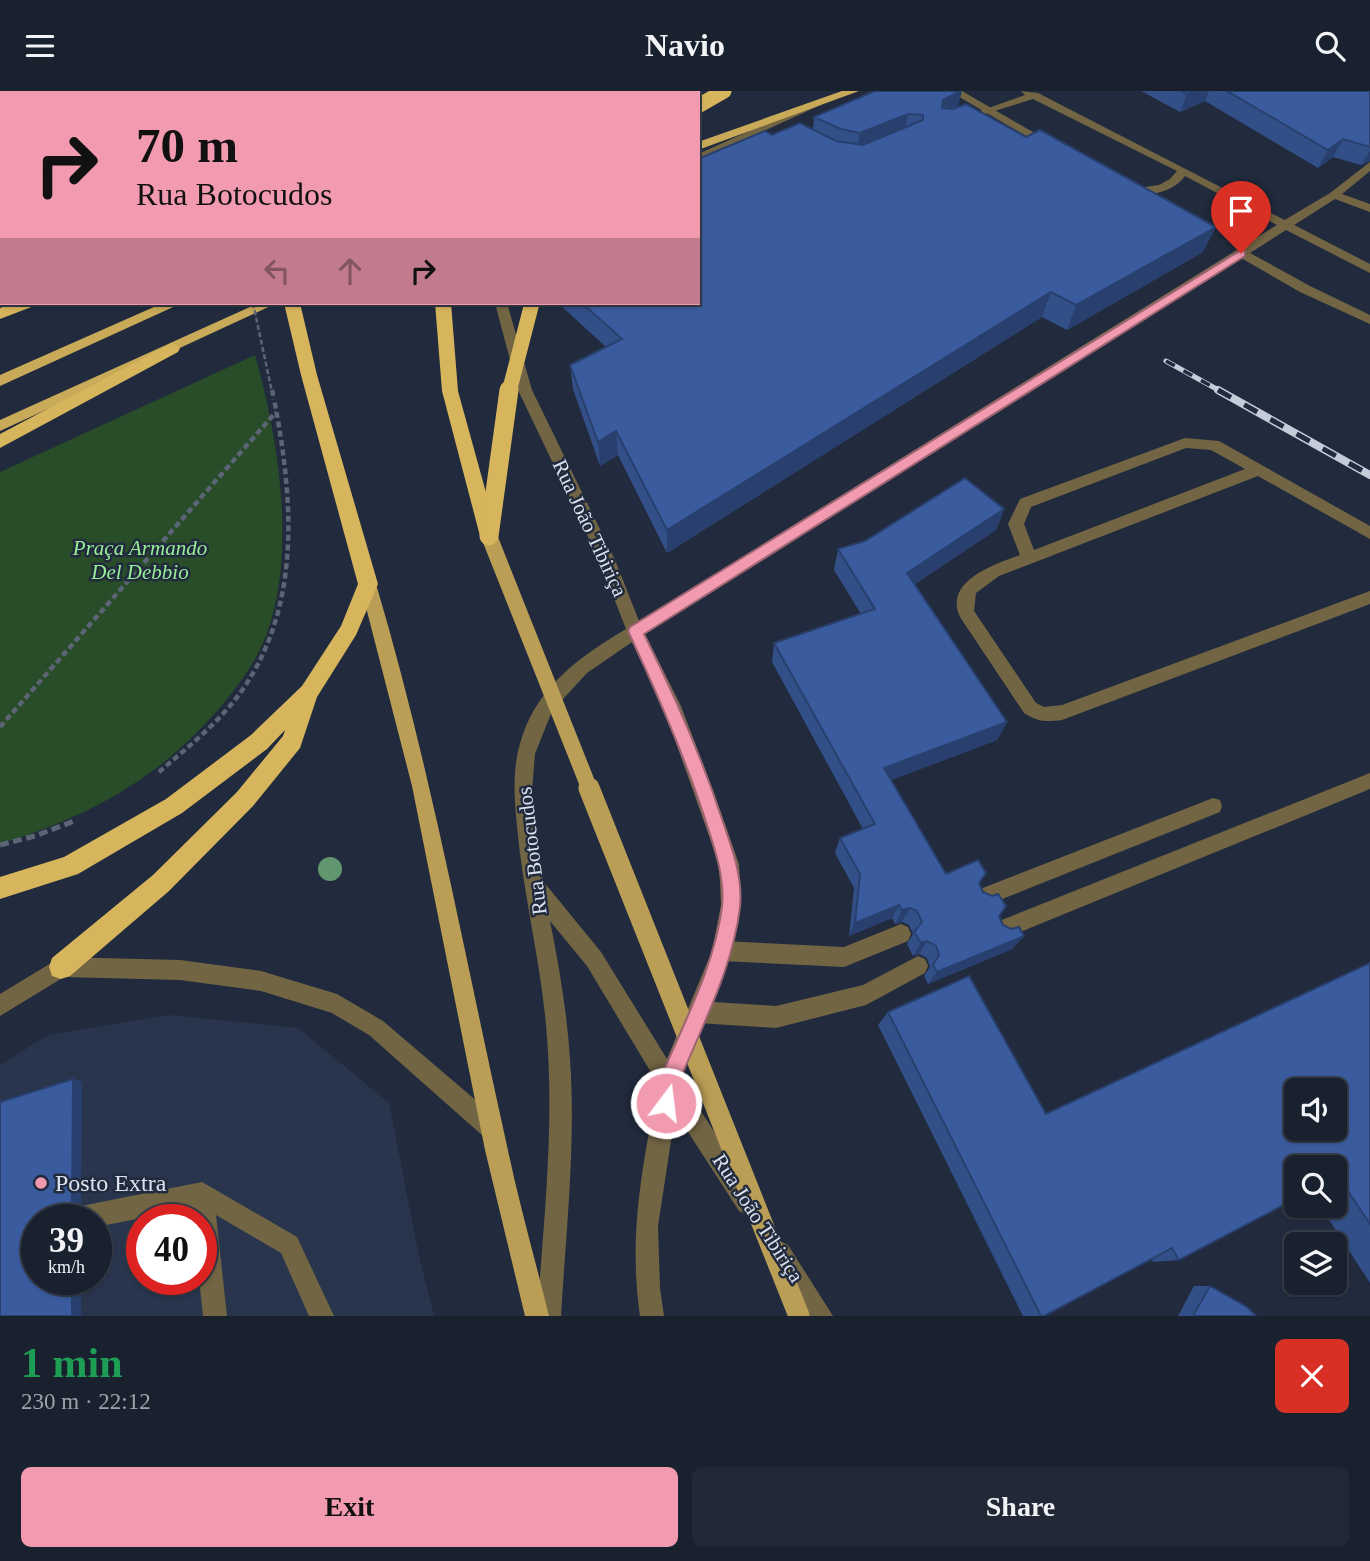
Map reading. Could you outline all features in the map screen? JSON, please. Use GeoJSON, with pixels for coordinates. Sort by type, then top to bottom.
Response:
{"type":"FeatureCollection","features":[{"type":"Feature","properties":{"kind":"highway"},"geometry":{"type":"LineString","coordinates":[[700,97],[725,91]]}},
{"type":"Feature","properties":{"kind":"highway"},"geometry":{"type":"LineString","coordinates":[[700,105],[725,91]]}},
{"type":"Feature","properties":{"kind":"highway"},"geometry":{"type":"LineString","coordinates":[[700,145],[853,91]]}},
{"type":"Feature","properties":{"kind":"highway"},"geometry":{"type":"LineString","coordinates":[[0,314],[24,305]]}},
{"type":"Feature","properties":{"kind":"highway"},"geometry":{"type":"LineString","coordinates":[[0,381],[171,305]]}},
{"type":"Feature","properties":{"kind":"highway"},"geometry":{"type":"LineString","coordinates":[[0,426],[266,305]]}},
{"type":"Feature","properties":{"kind":"highway"},"geometry":{"type":"LineString","coordinates":[[0,887],[70,866],[174,806],[259,742],[309,692],[349,629],[368,584],[292,305]]}},
{"type":"Feature","properties":{"kind":"highway"},"geometry":{"type":"LineString","coordinates":[[443,305],[450,391],[489,536]]}},
{"type":"Feature","properties":{"kind":"highway"},"geometry":{"type":"LineString","coordinates":[[489,536],[507,396],[520,339],[532,305]]}},
{"type":"Feature","properties":{"kind":"highway"},"geometry":{"type":"LineString","coordinates":[[0,442],[173,348]]}},
{"type":"Feature","properties":{"kind":"highway"},"geometry":{"type":"LineString","coordinates":[[61,967],[161,883],[245,799],[292,741],[309,692]]}},
{"type":"Feature","properties":{"kind":"main road"},"geometry":{"type":"LineString","coordinates":[[489,536],[799,1316]]}},
{"type":"Feature","properties":{"kind":"main road"},"geometry":{"type":"LineString","coordinates":[[368,584],[386,643],[418,775],[466,994],[491,1128],[537,1316]]}},
{"type":"Feature","properties":{"kind":"street"},"geometry":{"type":"LineString","coordinates":[[954,91],[980,113],[1066,154]]}},
{"type":"Feature","properties":{"kind":"street"},"geometry":{"type":"LineString","coordinates":[[980,113],[1030,93],[1184,170],[1370,269]]}},
{"type":"Feature","properties":{"kind":"street"},"geometry":{"type":"LineString","coordinates":[[700,157],[777,130],[818,104]]}},
{"type":"Feature","properties":{"kind":"street","name":"Rua Botocudos"},"geometry":{"type":"LineString","coordinates":[[549,1316],[561,1111],[557,1024],[533,884],[522,775],[531,734],[545,703],[569,676],[635,631],[1334,195],[1370,165]]}},
{"type":"Feature","properties":{"kind":"street"},"geometry":{"type":"LineString","coordinates":[[1135,191],[1168,186],[1179,178],[1184,170]]}},
{"type":"Feature","properties":{"kind":"street"},"geometry":{"type":"LineString","coordinates":[[1124,184],[1158,203]]}},
{"type":"Feature","properties":{"kind":"street"},"geometry":{"type":"LineString","coordinates":[[1334,195],[1370,208]]}},
{"type":"Feature","properties":{"kind":"street"},"geometry":{"type":"LineString","coordinates":[[1241,253],[1317,295],[1370,320]]}},
{"type":"Feature","properties":{"kind":"street","name":"Rua João Tibiriça"},"geometry":{"type":"LineString","coordinates":[[502,305],[525,390],[607,560],[635,631],[672,706],[729,865],[731,905],[722,951],[669,1082],[821,1316]]}},
{"type":"Feature","properties":{"kind":"street"},"geometry":{"type":"LineString","coordinates":[[1029,558],[1016,524],[1025,503],[1185,443],[1214,445],[1370,533]]}},
{"type":"Feature","properties":{"kind":"street"},"geometry":{"type":"LineString","coordinates":[[1259,470],[998,568],[967,592],[964,600],[966,612],[1030,708],[1042,715],[1062,712],[1370,597]]}},
{"type":"Feature","properties":{"kind":"street"},"geometry":{"type":"LineString","coordinates":[[1001,930],[1370,781]]}},
{"type":"Feature","properties":{"kind":"street"},"geometry":{"type":"LineString","coordinates":[[982,898],[1213,806]]}},
{"type":"Feature","properties":{"kind":"street"},"geometry":{"type":"LineString","coordinates":[[533,884],[594,959],[669,1082],[646,1226],[648,1288],[652,1316]]}},
{"type":"Feature","properties":{"kind":"street"},"geometry":{"type":"LineString","coordinates":[[722,951],[844,957],[901,934]]}},
{"type":"Feature","properties":{"kind":"street"},"geometry":{"type":"LineString","coordinates":[[698,1012],[776,1017],[866,995],[918,966]]}},
{"type":"Feature","properties":{"kind":"street"},"geometry":{"type":"LineString","coordinates":[[0,1006],[61,967],[180,970],[261,981],[337,1004],[376,1028],[491,1128]]}},
{"type":"Feature","properties":{"kind":"street"},"geometry":{"type":"LineString","coordinates":[[202,1193],[215,1316]]}},
{"type":"Feature","properties":{"kind":"street"},"geometry":{"type":"LineString","coordinates":[[112,1212],[202,1193],[289,1245],[321,1316]]}},
{"type":"Feature","properties":{"kind":"path"},"geometry":{"type":"LineString","coordinates":[[154,776],[206,732],[244,688],[260,660],[282,604],[290,554],[288,501],[277,411],[253,305]]}},
{"type":"Feature","properties":{"kind":"path"},"geometry":{"type":"LineString","coordinates":[[0,727],[277,411]]}},
{"type":"Feature","properties":{"kind":"path"},"geometry":{"type":"LineString","coordinates":[[0,845],[35,836],[85,817]]}},
{"type":"Feature","properties":{"kind":"shaded area"},"geometry":{"type":"Polygon","coordinates":[[[168,1015],[298,1028],[389,1103],[420,1261],[434,1316],[0,1316],[0,1065],[48,1035],[168,1015]]]}},
{"type":"Feature","properties":{"kind":"green space","name":"Praça Armando Del Debbio"},"geometry":{"type":"Polygon","coordinates":[[[255,355],[277,457],[282,531],[276,601],[259,652],[235,689],[199,731],[149,774],[94,807],[0,844],[0,472],[255,355]]]}},
{"type":"Feature","properties":{"kind":"building"},"geometry":{"type":"Polygon","coordinates":[[[875,91],[961,91],[943,100],[942,108],[953,109],[966,104],[1026,137],[1040,130],[1216,227],[1076,305],[1051,292],[667,530],[616,431],[598,442],[570,365],[622,339],[584,305],[700,305],[700,158],[765,131],[772,135],[800,123],[836,141],[863,145],[923,120],[923,115],[908,114],[860,133],[841,129],[814,117],[875,91]]]}},
{"type":"Feature","properties":{"kind":"building"},"geometry":{"type":"Polygon","coordinates":[[[1227,91],[1370,91],[1370,147],[1343,139],[1328,150],[1227,91]]]}},
{"type":"Feature","properties":{"kind":"building"},"geometry":{"type":"Polygon","coordinates":[[[965,478],[1004,509],[907,573],[1007,722],[884,768],[946,874],[978,860],[986,873],[979,883],[983,892],[992,896],[998,894],[1006,906],[999,916],[1003,925],[1011,929],[1019,927],[1024,936],[937,972],[933,965],[939,955],[936,946],[927,941],[921,943],[914,932],[922,922],[917,911],[910,908],[902,910],[899,905],[855,923],[860,874],[840,838],[875,824],[774,643],[875,609],[838,549],[865,541],[965,478]]]}},
{"type":"Feature","properties":{"kind":"building"},"geometry":{"type":"Polygon","coordinates":[[[1370,963],[1370,1224],[1347,1190],[1347,1155],[1284,1155],[1284,1205],[1179,1260],[1172,1248],[1041,1316],[888,1012],[969,976],[1046,1114],[1370,963]]]}},
{"type":"Feature","properties":{"kind":"building","name":"Posto Extra"},"geometry":{"type":"Polygon","coordinates":[[[73,1079],[72,1202],[21,1204],[21,1295],[72,1295],[72,1316],[0,1316],[0,1102],[73,1079]]]}},
{"type":"Feature","properties":{"kind":"building"},"geometry":{"type":"Polygon","coordinates":[[[1210,1286],[1247,1307],[1256,1316],[1193,1316],[1210,1286]]]}},
{"type":"Feature","properties":{"kind":"railway"},"geometry":{"type":"LineString","coordinates":[[1166,361],[1222,392]]}},
{"type":"Feature","properties":{"kind":"railway"},"geometry":{"type":"LineString","coordinates":[[1218,390],[1370,475]]}},
{"type":"Feature","properties":{"kind":"place","name":"Posto Extra"},"geometry":{"type":"Point","coordinates":[41,1183]}},
{"type":"Feature","properties":{"kind":"route"},"geometry":{"type":"LineString","coordinates":[[666,1103],[669,1082],[722,951],[731,905],[729,865],[672,706],[635,631],[1241,253]]}}]}
